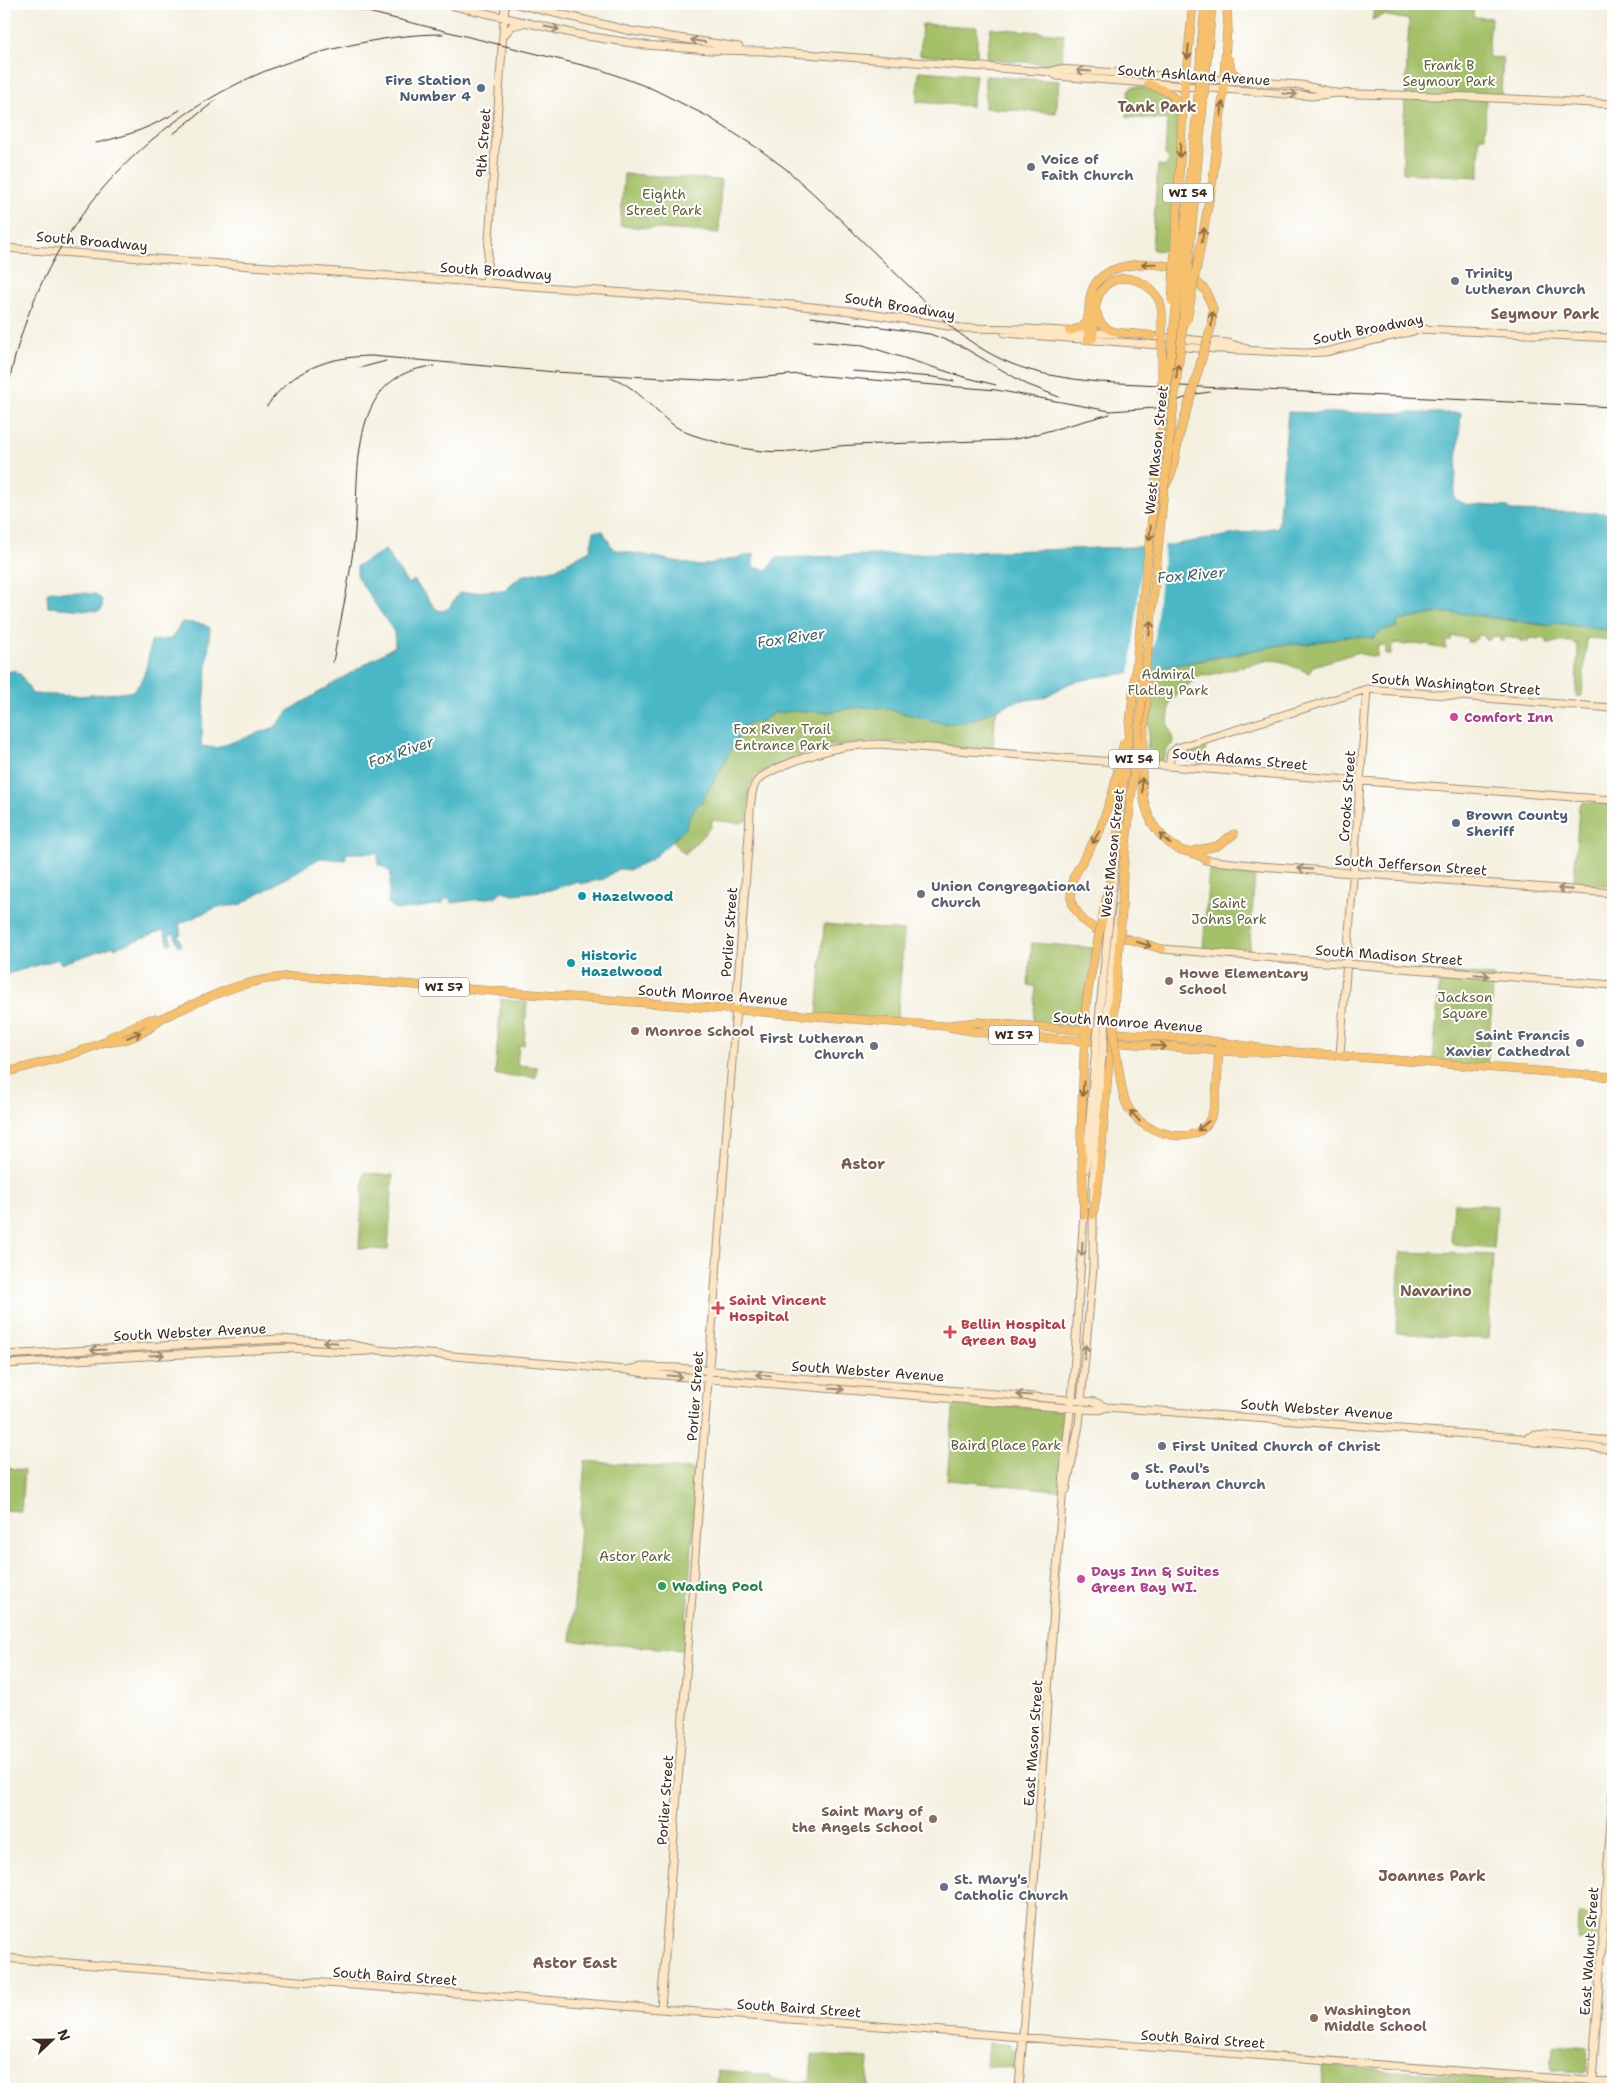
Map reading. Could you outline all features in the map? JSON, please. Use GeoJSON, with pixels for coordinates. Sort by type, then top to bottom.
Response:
{"type":"FeatureCollection","features":[{"type":"Feature","properties":{"kind":"main road"},"geometry":{"type":"LineString","coordinates":[[1173,338],[1172,306],[1184,86],[1193,4]]}},
{"type":"Feature","properties":{"kind":"main road","name":"West Mason Street"},"geometry":{"type":"LineString","coordinates":[[1123,871],[1182,334],[1205,49],[1204,4]]}},
{"type":"Feature","properties":{"kind":"main road","name":"West Mason Street"},"geometry":{"type":"LineString","coordinates":[[1114,867],[1197,109],[1212,4]]}},
{"type":"Feature","properties":{"kind":"main road"},"geometry":{"type":"LineString","coordinates":[[1227,4],[1229,67],[1233,73],[1247,81]]}},
{"type":"Feature","properties":{"kind":"main road"},"geometry":{"type":"LineString","coordinates":[[1182,334],[1186,326],[1213,179],[1224,90],[1227,26]]}},
{"type":"Feature","properties":{"kind":"main road"},"geometry":{"type":"LineString","coordinates":[[1148,84],[1167,91],[1176,98],[1182,124]]}},
{"type":"Feature","properties":{"kind":"main road"},"geometry":{"type":"LineString","coordinates":[[1091,336],[1096,285],[1105,275],[1120,268],[1138,264],[1159,264],[1180,268],[1196,278],[1206,290],[1213,309],[1211,328],[1186,408],[1172,472],[1164,489]]}},
{"type":"Feature","properties":{"kind":"main road"},"geometry":{"type":"LineString","coordinates":[[1069,331],[1085,325],[1093,301],[1111,283],[1121,279],[1138,280],[1154,291],[1161,302],[1162,311],[1161,432]]}},
{"type":"Feature","properties":{"kind":"main road"},"geometry":{"type":"LineString","coordinates":[[1093,301],[1098,320],[1106,329],[1152,336]]}},
{"type":"Feature","properties":{"kind":"main road"},"geometry":{"type":"LineString","coordinates":[[1148,646],[1142,786],[1145,809],[1152,823],[1166,840],[1181,850],[1197,854],[1206,860]]}},
{"type":"Feature","properties":{"kind":"main road"},"geometry":{"type":"LineString","coordinates":[[1130,723],[1105,818],[1073,878],[1071,889],[1073,906],[1077,914],[1095,929],[1162,949]]}},
{"type":"Feature","properties":{"kind":"main road"},"geometry":{"type":"LineString","coordinates":[[1181,850],[1197,851],[1213,848],[1224,843],[1234,834]]}},
{"type":"Feature","properties":{"kind":"main road","name":"WI 54"},"geometry":{"type":"LineString","coordinates":[[1085,1032],[1086,999],[1114,867]]}},
{"type":"Feature","properties":{"kind":"main road","name":"WI 54"},"geometry":{"type":"LineString","coordinates":[[1123,871],[1113,1029],[1126,1104],[1135,1117],[1148,1127],[1166,1133],[1186,1136],[1205,1127],[1214,1110],[1219,1046]]}},
{"type":"Feature","properties":{"kind":"main road","name":"South Monroe Avenue"},"geometry":{"type":"LineString","coordinates":[[4,1073],[45,1064],[105,1042],[115,1043],[154,1026],[160,1020],[241,984],[271,978],[299,976],[944,1026],[978,1032],[1132,1044],[1219,1046]]}},
{"type":"Feature","properties":{"kind":"main road","name":"South Monroe Avenue"},"geometry":{"type":"LineString","coordinates":[[944,1026],[978,1022],[1111,1034],[1219,1046],[1251,1052],[1280,1051],[1340,1055],[1613,1077]]}},
{"type":"Feature","properties":{"kind":"main road"},"geometry":{"type":"LineString","coordinates":[[1084,1215],[1080,1133],[1085,1032]]}},
{"type":"Feature","properties":{"kind":"main road"},"geometry":{"type":"LineString","coordinates":[[1093,1215],[1099,1180],[1111,1034]]}},
{"type":"Feature","properties":{"kind":"main road"},"geometry":{"type":"LineString","coordinates":[[1106,1096],[1114,1062],[1124,1048],[1132,1044]]}},
{"type":"Feature","properties":{"kind":"street","name":"South Ashland Avenue"},"geometry":{"type":"LineString","coordinates":[[446,4],[504,18],[630,43],[1050,72],[1063,70],[1247,81],[1315,87],[1336,93]]}},
{"type":"Feature","properties":{"kind":"street","name":"9th Street"},"geometry":{"type":"LineString","coordinates":[[486,283],[505,4]]}},
{"type":"Feature","properties":{"kind":"street","name":"South Ashland Avenue"},"geometry":{"type":"LineString","coordinates":[[517,4],[631,31],[764,51]]}},
{"type":"Feature","properties":{"kind":"street"},"geometry":{"type":"LineString","coordinates":[[503,36],[515,25],[528,23]]}},
{"type":"Feature","properties":{"kind":"street"},"geometry":{"type":"LineString","coordinates":[[630,43],[631,31]]}},
{"type":"Feature","properties":{"kind":"street","name":"South Ashland Avenue"},"geometry":{"type":"LineString","coordinates":[[1050,72],[1057,76],[1312,96],[1336,93],[1613,104]]}},
{"type":"Feature","properties":{"kind":"street","name":"South Broadway"},"geometry":{"type":"LineString","coordinates":[[4,248],[806,306],[956,327],[1091,336],[1198,348],[1303,353],[1325,352],[1421,329],[1613,338]]}},
{"type":"Feature","properties":{"kind":"street","name":"South Broadway"},"geometry":{"type":"LineString","coordinates":[[986,329],[1069,331],[1091,336],[1152,336],[1224,343],[1246,349]]}},
{"type":"Feature","properties":{"kind":"street","name":"South Washington Street"},"geometry":{"type":"LineString","coordinates":[[1169,766],[1171,753],[1176,748],[1367,689],[1613,708]]}},
{"type":"Feature","properties":{"kind":"street","name":"Crooks Street"},"geometry":{"type":"LineString","coordinates":[[1340,1055],[1367,689]]}},
{"type":"Feature","properties":{"kind":"street","name":"South Adams Street"},"geometry":{"type":"LineString","coordinates":[[754,785],[765,774],[799,760],[840,747],[878,744],[1613,800]]}},
{"type":"Feature","properties":{"kind":"street","name":"Porlier Street"},"geometry":{"type":"LineString","coordinates":[[661,2009],[754,785]]}},
{"type":"Feature","properties":{"kind":"street","name":"South Jefferson Street"},"geometry":{"type":"LineString","coordinates":[[1206,860],[1613,893]]}},
{"type":"Feature","properties":{"kind":"street","name":"West Mason Street"},"geometry":{"type":"LineString","coordinates":[[1064,1495],[1072,1470],[1081,1409],[1092,1276],[1094,1152],[1098,1068],[1114,867]]}},
{"type":"Feature","properties":{"kind":"street","name":"West Mason Street"},"geometry":{"type":"LineString","coordinates":[[1072,1399],[1084,1215],[1086,1153],[1123,871]]}},
{"type":"Feature","properties":{"kind":"street","name":"South Madison Street"},"geometry":{"type":"LineString","coordinates":[[1162,949],[1613,985]]}},
{"type":"Feature","properties":{"kind":"street","name":"South Webster Avenue"},"geometry":{"type":"LineString","coordinates":[[4,1356],[286,1339],[348,1344],[378,1350],[627,1370],[643,1368],[1081,1409],[1099,1410],[1106,1407],[1527,1438],[1534,1435],[1613,1441]]}},
{"type":"Feature","properties":{"kind":"street","name":"South Webster Avenue"},"geometry":{"type":"LineString","coordinates":[[4,1364],[221,1350],[296,1348],[347,1352],[378,1350]]}},
{"type":"Feature","properties":{"kind":"street","name":"South Webster Avenue"},"geometry":{"type":"LineString","coordinates":[[709,1375],[1072,1399],[1099,1402],[1106,1407]]}},
{"type":"Feature","properties":{"kind":"street","name":"East Mason Street"},"geometry":{"type":"LineString","coordinates":[[1019,2089],[1064,1495],[1065,1458],[1072,1399]]}},
{"type":"Feature","properties":{"kind":"street","name":"South Webster Avenue"},"geometry":{"type":"LineString","coordinates":[[1527,1438],[1533,1442],[1613,1449]]}},
{"type":"Feature","properties":{"kind":"street","name":"East Walnut Street"},"geometry":{"type":"LineString","coordinates":[[1592,2082],[1613,1792]]}},
{"type":"Feature","properties":{"kind":"street","name":"South Baird Street"},"geometry":{"type":"LineString","coordinates":[[4,1958],[1613,2083]]}},
{"type":"Feature","properties":{"kind":"green space","name":"Frank B Seymour Park"},"geometry":{"type":"Polygon","coordinates":[[[1379,4],[1474,4],[1473,17],[1491,18],[1488,57],[1503,58],[1501,95],[1486,95],[1485,137],[1479,137],[1479,177],[1403,173],[1409,20],[1383,15],[1372,20],[1374,11],[1379,4]]]}},
{"type":"Feature","properties":{"kind":"green space"},"geometry":{"type":"Polygon","coordinates":[[[922,24],[977,27],[977,59],[920,55],[922,24]]]}},
{"type":"Feature","properties":{"kind":"green space"},"geometry":{"type":"Polygon","coordinates":[[[991,28],[1064,34],[1061,65],[986,59],[991,28]]]}},
{"type":"Feature","properties":{"kind":"green space"},"geometry":{"type":"Polygon","coordinates":[[[919,71],[976,75],[972,106],[917,102],[919,71]]]}},
{"type":"Feature","properties":{"kind":"green space"},"geometry":{"type":"Polygon","coordinates":[[[985,76],[1059,81],[1056,113],[985,108],[985,76]]]}},
{"type":"Feature","properties":{"kind":"green space"},"geometry":{"type":"Polygon","coordinates":[[[1139,87],[1158,91],[1174,100],[1179,154],[1172,251],[1153,250],[1152,248],[1158,165],[1165,167],[1169,161],[1165,155],[1167,120],[1127,117],[1129,89],[1139,87]]]}},
{"type":"Feature","properties":{"kind":"green space","name":"Eighth Street Park"},"geometry":{"type":"Polygon","coordinates":[[[624,174],[721,180],[719,233],[620,226],[624,174]]]}},
{"type":"Feature","properties":{"kind":"green space","name":"Admiral Flatley Park"},"geometry":{"type":"Polygon","coordinates":[[[1439,613],[1458,613],[1548,626],[1557,623],[1613,631],[1613,640],[1587,638],[1582,696],[1576,696],[1578,645],[1567,642],[1547,643],[1547,639],[1528,638],[1528,642],[1505,637],[1504,641],[1500,641],[1500,637],[1491,636],[1490,640],[1485,640],[1485,636],[1477,635],[1477,639],[1473,639],[1473,642],[1467,642],[1468,638],[1452,636],[1451,640],[1446,641],[1446,649],[1428,644],[1409,643],[1406,645],[1396,643],[1392,644],[1391,655],[1386,655],[1386,646],[1378,645],[1377,657],[1360,654],[1359,652],[1313,666],[1309,673],[1280,661],[1269,660],[1205,676],[1205,674],[1198,676],[1170,702],[1168,724],[1174,743],[1169,747],[1162,760],[1147,760],[1152,668],[1189,663],[1286,644],[1307,644],[1348,636],[1373,638],[1383,630],[1397,627],[1398,621],[1439,613]]]}},
{"type":"Feature","properties":{"kind":"green space","name":"Fox River Trail Entrance Park"},"geometry":{"type":"Polygon","coordinates":[[[748,697],[762,721],[774,713],[796,711],[828,712],[860,707],[883,708],[946,723],[972,720],[998,708],[995,717],[993,749],[876,741],[830,746],[811,751],[757,774],[749,786],[748,819],[738,823],[712,820],[711,827],[685,854],[672,842],[684,828],[725,762],[748,697]]]}},
{"type":"Feature","properties":{"kind":"green space"},"geometry":{"type":"Polygon","coordinates":[[[1206,744],[1204,763],[1177,759],[1178,753],[1206,744]]]}},
{"type":"Feature","properties":{"kind":"green space"},"geometry":{"type":"Polygon","coordinates":[[[1584,802],[1613,805],[1613,886],[1576,883],[1574,881],[1579,807],[1584,802]]]}},
{"type":"Feature","properties":{"kind":"green space","name":"Saint Johns Park"},"geometry":{"type":"Polygon","coordinates":[[[1209,869],[1246,870],[1255,873],[1249,954],[1203,949],[1209,869]]]}},
{"type":"Feature","properties":{"kind":"green space"},"geometry":{"type":"Polygon","coordinates":[[[824,924],[904,931],[897,1022],[817,1016],[824,924]]]}},
{"type":"Feature","properties":{"kind":"green space"},"geometry":{"type":"Polygon","coordinates":[[[1032,943],[1094,948],[1077,1026],[1033,1024],[1036,987],[1028,985],[1032,943]]]}},
{"type":"Feature","properties":{"kind":"green space","name":"Jackson Square"},"geometry":{"type":"Polygon","coordinates":[[[1440,972],[1494,976],[1487,1067],[1433,1063],[1440,972]]]}},
{"type":"Feature","properties":{"kind":"green space"},"geometry":{"type":"Polygon","coordinates":[[[501,999],[527,1002],[524,1045],[519,1045],[517,1065],[537,1067],[536,1077],[495,1075],[501,999]]]}},
{"type":"Feature","properties":{"kind":"green space"},"geometry":{"type":"Polygon","coordinates":[[[364,1173],[393,1175],[388,1250],[359,1248],[364,1173]]]}},
{"type":"Feature","properties":{"kind":"green space"},"geometry":{"type":"Polygon","coordinates":[[[1454,1203],[1497,1206],[1494,1248],[1453,1244],[1451,1240],[1454,1203]]]}},
{"type":"Feature","properties":{"kind":"green space"},"geometry":{"type":"Polygon","coordinates":[[[1400,1252],[1493,1255],[1488,1339],[1396,1333],[1400,1252]]]}},
{"type":"Feature","properties":{"kind":"green space","name":"Baird Place Park"},"geometry":{"type":"Polygon","coordinates":[[[954,1401],[1066,1410],[1059,1490],[947,1480],[954,1401]]]}},
{"type":"Feature","properties":{"kind":"green space","name":"Astor Park"},"geometry":{"type":"Polygon","coordinates":[[[585,1461],[698,1470],[684,1650],[571,1641],[585,1461]]]}},
{"type":"Feature","properties":{"kind":"green space"},"geometry":{"type":"Polygon","coordinates":[[[4,1468],[24,1470],[21,1511],[4,1510],[4,1468]]]}},
{"type":"Feature","properties":{"kind":"green space"},"geometry":{"type":"Polygon","coordinates":[[[1578,1915],[1597,1917],[1596,1941],[1577,1939],[1578,1915]]]}},
{"type":"Feature","properties":{"kind":"green space"},"geometry":{"type":"Polygon","coordinates":[[[988,2043],[1011,2045],[1014,2068],[986,2066],[988,2043]]]}},
{"type":"Feature","properties":{"kind":"green space"},"geometry":{"type":"Polygon","coordinates":[[[1554,2045],[1588,2048],[1586,2071],[1583,2073],[1552,2071],[1554,2045]]]}},
{"type":"Feature","properties":{"kind":"green space"},"geometry":{"type":"Polygon","coordinates":[[[812,2055],[869,2059],[867,2089],[717,2089],[718,2070],[769,2075],[773,2080],[810,2082],[812,2055]]]}},
{"type":"Feature","properties":{"kind":"green space"},"geometry":{"type":"Polygon","coordinates":[[[1322,2066],[1587,2084],[1587,2089],[1323,2089],[1322,2066]]]}},
{"type":"Feature","properties":{"kind":"water","name":"Fox River"},"geometry":{"type":"Polygon","coordinates":[[[1288,412],[1461,413],[1454,498],[1465,504],[1508,507],[1510,511],[1613,513],[1613,631],[1557,623],[1548,625],[1458,613],[1440,613],[1398,621],[1397,627],[1383,630],[1373,638],[1348,636],[1307,644],[1286,644],[1140,672],[1097,677],[1070,683],[1043,698],[1017,701],[972,720],[946,724],[883,708],[860,707],[828,712],[796,711],[774,713],[762,721],[745,725],[701,803],[698,804],[688,819],[686,828],[652,859],[630,870],[618,869],[604,879],[580,884],[578,881],[550,890],[514,894],[502,891],[495,897],[452,903],[448,898],[443,904],[399,910],[394,909],[388,902],[391,873],[381,865],[378,865],[378,853],[346,853],[346,860],[320,858],[240,905],[218,907],[179,924],[181,934],[178,935],[182,945],[178,946],[174,933],[169,935],[172,943],[169,944],[163,930],[115,948],[114,946],[61,964],[59,959],[4,975],[4,673],[15,670],[21,675],[32,694],[77,696],[130,692],[140,683],[143,677],[151,641],[171,639],[182,622],[202,624],[210,628],[201,746],[216,748],[275,727],[290,710],[395,646],[394,632],[357,577],[357,566],[385,550],[408,584],[414,580],[436,609],[441,611],[448,609],[459,593],[504,590],[521,576],[555,569],[590,550],[594,531],[603,531],[613,549],[700,566],[754,554],[753,567],[768,570],[776,558],[1165,546],[1278,527],[1288,412]]]}},
{"type":"Feature","properties":{"kind":"water"},"geometry":{"type":"Polygon","coordinates":[[[50,591],[96,594],[102,600],[102,609],[98,611],[48,607],[47,593],[50,591]]]}},
{"type":"Feature","properties":{"kind":"pier"},"geometry":{"type":"Polygon","coordinates":[[[1165,543],[1151,671],[1130,675],[1144,544],[1165,543]]]}},
{"type":"Feature","properties":{"kind":"railway"},"geometry":{"type":"LineString","coordinates":[[336,4],[602,70],[653,89],[707,116],[759,149],[786,169],[950,326],[986,351],[1019,367],[1055,376],[1098,382],[1613,407]]}},
{"type":"Feature","properties":{"kind":"railway"},"geometry":{"type":"LineString","coordinates":[[4,413],[18,345],[42,283],[75,225],[115,174],[164,130],[219,94],[280,65],[358,43],[406,36],[443,34]]}},
{"type":"Feature","properties":{"kind":"railway"},"geometry":{"type":"LineString","coordinates":[[173,134],[216,100]]}},
{"type":"Feature","properties":{"kind":"railway"},"geometry":{"type":"LineString","coordinates":[[96,143],[140,130],[180,110]]}},
{"type":"Feature","properties":{"kind":"railway"},"geometry":{"type":"LineString","coordinates":[[811,317],[930,334],[961,346],[1026,384],[1059,397]]}},
{"type":"Feature","properties":{"kind":"railway"},"geometry":{"type":"LineString","coordinates":[[813,341],[863,345],[964,377],[996,385]]}},
{"type":"Feature","properties":{"kind":"railway"},"geometry":{"type":"LineString","coordinates":[[267,406],[288,383],[312,368],[340,359],[371,356],[555,372],[720,381],[799,374],[996,390],[1110,411],[1156,408],[1196,394],[1210,392]]}},
{"type":"Feature","properties":{"kind":"railway"},"geometry":{"type":"LineString","coordinates":[[360,368],[386,361]]}},
{"type":"Feature","properties":{"kind":"railway"},"geometry":{"type":"LineString","coordinates":[[333,662],[354,543],[358,461],[362,434],[371,409],[384,388],[405,373],[434,366]]}},
{"type":"Feature","properties":{"kind":"railway"},"geometry":{"type":"LineString","coordinates":[[852,371],[934,377],[954,381]]}},
{"type":"Feature","properties":{"kind":"railway"},"geometry":{"type":"LineString","coordinates":[[610,377],[633,389],[670,423],[681,430],[719,443],[745,449],[774,452],[854,445],[1009,440],[1110,414]]}},
{"type":"Feature","properties":{"kind":"place","name":"Fire Station Number 4"},"geometry":{"type":"Point","coordinates":[481,88]}},
{"type":"Feature","properties":{"kind":"place","name":"Voice of Faith Church"},"geometry":{"type":"Point","coordinates":[1031,167]}},
{"type":"Feature","properties":{"kind":"place","name":"Trinity Lutheran Church"},"geometry":{"type":"Point","coordinates":[1455,281]}},
{"type":"Feature","properties":{"kind":"place","name":"Comfort Inn"},"geometry":{"type":"Point","coordinates":[1454,717]}},
{"type":"Feature","properties":{"kind":"place","name":"Brown County Sheriff"},"geometry":{"type":"Point","coordinates":[1456,823]}},
{"type":"Feature","properties":{"kind":"place","name":"Union Congregational Church"},"geometry":{"type":"Point","coordinates":[921,894]}},
{"type":"Feature","properties":{"kind":"place","name":"Hazelwood"},"geometry":{"type":"Point","coordinates":[582,896]}},
{"type":"Feature","properties":{"kind":"place","name":"Historic Hazelwood"},"geometry":{"type":"Point","coordinates":[571,963]}},
{"type":"Feature","properties":{"kind":"place","name":"Howe Elementary School"},"geometry":{"type":"Point","coordinates":[1169,981]}},
{"type":"Feature","properties":{"kind":"place","name":"Monroe School"},"geometry":{"type":"Point","coordinates":[635,1031]}},
{"type":"Feature","properties":{"kind":"place","name":"Saint Francis Xavier Cathedral"},"geometry":{"type":"Point","coordinates":[1580,1043]}},
{"type":"Feature","properties":{"kind":"place","name":"First Lutheran Church"},"geometry":{"type":"Point","coordinates":[874,1046]}},
{"type":"Feature","properties":{"kind":"place","name":"Saint Vincent Hospital"},"geometry":{"type":"Point","coordinates":[718,1308]}},
{"type":"Feature","properties":{"kind":"place","name":"Bellin Hospital Green Bay"},"geometry":{"type":"Point","coordinates":[950,1332]}},
{"type":"Feature","properties":{"kind":"place","name":"First United Church of Christ"},"geometry":{"type":"Point","coordinates":[1162,1446]}},
{"type":"Feature","properties":{"kind":"place","name":"St. Paul's Lutheran Church"},"geometry":{"type":"Point","coordinates":[1135,1476]}},
{"type":"Feature","properties":{"kind":"place","name":"Days Inn & Suites Green Bay WI."},"geometry":{"type":"Point","coordinates":[1081,1579]}},
{"type":"Feature","properties":{"kind":"place","name":"Wading Pool"},"geometry":{"type":"Point","coordinates":[662,1586]}},
{"type":"Feature","properties":{"kind":"place","name":"Saint Mary of the Angels School"},"geometry":{"type":"Point","coordinates":[933,1819]}},
{"type":"Feature","properties":{"kind":"place","name":"St. Mary's Catholic Church"},"geometry":{"type":"Point","coordinates":[944,1887]}},
{"type":"Feature","properties":{"kind":"place","name":"Washington Middle School"},"geometry":{"type":"Point","coordinates":[1314,2018]}},
{"type":"Feature","properties":{"kind":"district","name":"Tank Park"},"geometry":{"type":"Point","coordinates":[1157,107]}},
{"type":"Feature","properties":{"kind":"district","name":"Seymour Park"},"geometry":{"type":"Point","coordinates":[1545,314]}},
{"type":"Feature","properties":{"kind":"district","name":"Astor"},"geometry":{"type":"Point","coordinates":[863,1164]}},
{"type":"Feature","properties":{"kind":"district","name":"Navarino"},"geometry":{"type":"Point","coordinates":[1436,1291]}},
{"type":"Feature","properties":{"kind":"district","name":"Joannes Park"},"geometry":{"type":"Point","coordinates":[1432,1876]}},
{"type":"Feature","properties":{"kind":"district","name":"Astor East"},"geometry":{"type":"Point","coordinates":[575,1963]}}]}
